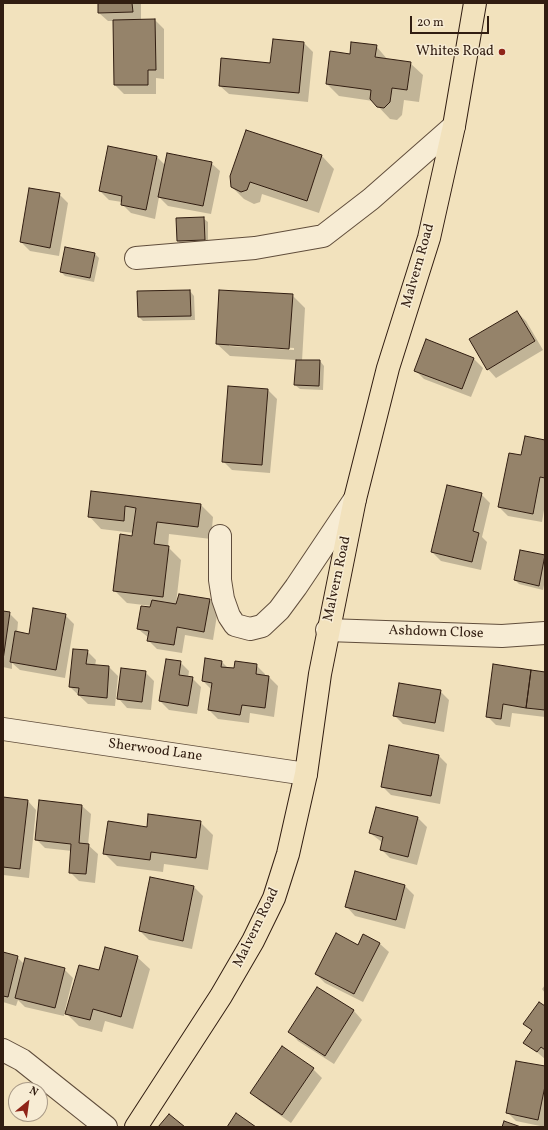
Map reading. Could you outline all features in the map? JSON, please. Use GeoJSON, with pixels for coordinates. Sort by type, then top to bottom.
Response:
{"type":"FeatureCollection","features":[{"type":"Feature","properties":{"kind":"main road","name":"Malvern Road"},"geometry":{"type":"LineString","coordinates":[[136,1127],[221,996],[253,941],[274,898],[288,854],[306,774],[327,630],[355,499],[388,368],[429,238],[454,126],[475,3]]}},
{"type":"Feature","properties":{"kind":"street"},"geometry":{"type":"LineString","coordinates":[[136,258],[255,248],[323,236],[371,199],[454,126]]}},
{"type":"Feature","properties":{"kind":"street"},"geometry":{"type":"LineString","coordinates":[[220,536],[220,580],[223,599],[229,616],[236,625],[250,629],[262,626],[279,610],[296,587],[355,499]]}},
{"type":"Feature","properties":{"kind":"street","name":"Ashdown Close"},"geometry":{"type":"LineString","coordinates":[[327,630],[502,636],[545,633]]}},
{"type":"Feature","properties":{"kind":"street","name":"Sherwood Lane"},"geometry":{"type":"LineString","coordinates":[[3,729],[306,774]]}},
{"type":"Feature","properties":{"kind":"street"},"geometry":{"type":"LineString","coordinates":[[3,1050],[22,1060],[106,1127]]}},
{"type":"Feature","properties":{"kind":"building"},"geometry":{"type":"Polygon","coordinates":[[[98,3],[132,3],[133,12],[98,13],[98,3]]]}},
{"type":"Feature","properties":{"kind":"building"},"geometry":{"type":"Polygon","coordinates":[[[155,19],[156,70],[148,70],[148,85],[114,85],[113,20],[155,19]]]}},
{"type":"Feature","properties":{"kind":"building"},"geometry":{"type":"Polygon","coordinates":[[[273,39],[304,42],[299,93],[219,86],[221,58],[270,63],[273,39]]]}},
{"type":"Feature","properties":{"kind":"building"},"geometry":{"type":"Polygon","coordinates":[[[351,42],[377,45],[375,57],[411,62],[407,90],[392,88],[390,102],[384,108],[377,107],[370,99],[371,90],[326,84],[330,51],[350,54],[351,42]]]}},
{"type":"Feature","properties":{"kind":"building"},"geometry":{"type":"Polygon","coordinates":[[[246,130],[322,155],[307,201],[250,182],[247,190],[241,192],[231,187],[230,176],[246,130]]]}},
{"type":"Feature","properties":{"kind":"building"},"geometry":{"type":"Polygon","coordinates":[[[108,146],[157,156],[146,210],[121,205],[122,196],[99,191],[108,146]]]}},
{"type":"Feature","properties":{"kind":"building"},"geometry":{"type":"Polygon","coordinates":[[[167,153],[212,162],[203,206],[158,197],[167,153]]]}},
{"type":"Feature","properties":{"kind":"building"},"geometry":{"type":"Polygon","coordinates":[[[29,188],[60,193],[50,248],[20,242],[29,188]]]}},
{"type":"Feature","properties":{"kind":"building"},"geometry":{"type":"Polygon","coordinates":[[[204,217],[205,240],[177,241],[176,218],[204,217]]]}},
{"type":"Feature","properties":{"kind":"building"},"geometry":{"type":"Polygon","coordinates":[[[65,247],[95,253],[90,278],[60,272],[65,247]]]}},
{"type":"Feature","properties":{"kind":"building"},"geometry":{"type":"Polygon","coordinates":[[[190,290],[191,316],[138,317],[137,291],[190,290]]]}},
{"type":"Feature","properties":{"kind":"building"},"geometry":{"type":"Polygon","coordinates":[[[219,290],[293,294],[289,349],[216,344],[219,290]]]}},
{"type":"Feature","properties":{"kind":"building"},"geometry":{"type":"Polygon","coordinates":[[[517,311],[535,341],[487,370],[469,339],[517,311]]]}},
{"type":"Feature","properties":{"kind":"building"},"geometry":{"type":"Polygon","coordinates":[[[426,339],[474,358],[462,389],[414,371],[426,339]]]}},
{"type":"Feature","properties":{"kind":"building"},"geometry":{"type":"Polygon","coordinates":[[[296,360],[320,360],[319,386],[294,385],[296,360]]]}},
{"type":"Feature","properties":{"kind":"building"},"geometry":{"type":"Polygon","coordinates":[[[228,386],[268,389],[262,465],[222,462],[228,386]]]}},
{"type":"Feature","properties":{"kind":"building"},"geometry":{"type":"Polygon","coordinates":[[[525,436],[545,440],[545,478],[540,477],[533,514],[498,507],[509,453],[521,455],[525,436]]]}},
{"type":"Feature","properties":{"kind":"building"},"geometry":{"type":"Polygon","coordinates":[[[447,485],[482,493],[473,531],[479,533],[472,562],[431,552],[447,485]]]}},
{"type":"Feature","properties":{"kind":"building"},"geometry":{"type":"Polygon","coordinates":[[[91,491],[201,504],[198,527],[157,522],[154,544],[169,546],[163,597],[113,591],[120,534],[132,536],[136,508],[125,506],[124,521],[88,517],[91,491]]]}},
{"type":"Feature","properties":{"kind":"building"},"geometry":{"type":"Polygon","coordinates":[[[520,550],[545,555],[539,586],[514,580],[520,550]]]}},
{"type":"Feature","properties":{"kind":"building"},"geometry":{"type":"Polygon","coordinates":[[[179,594],[210,599],[204,632],[177,627],[174,645],[147,641],[149,631],[137,629],[141,606],[150,607],[152,600],[176,604],[179,594]]]}},
{"type":"Feature","properties":{"kind":"building"},"geometry":{"type":"Polygon","coordinates":[[[33,608],[66,614],[56,670],[10,662],[15,631],[29,634],[33,608]]]}},
{"type":"Feature","properties":{"kind":"building"},"geometry":{"type":"Polygon","coordinates":[[[3,611],[10,612],[3,660],[3,611]]]}},
{"type":"Feature","properties":{"kind":"building"},"geometry":{"type":"Polygon","coordinates":[[[73,649],[88,650],[86,664],[109,666],[107,698],[78,695],[79,688],[69,687],[73,649]]]}},
{"type":"Feature","properties":{"kind":"building"},"geometry":{"type":"Polygon","coordinates":[[[205,658],[222,661],[221,667],[234,668],[235,661],[257,664],[256,674],[269,676],[265,708],[242,705],[240,715],[208,710],[212,683],[202,681],[205,658]]]}},
{"type":"Feature","properties":{"kind":"building"},"geometry":{"type":"Polygon","coordinates":[[[166,659],[181,661],[179,675],[193,677],[188,706],[159,701],[166,659]]]}},
{"type":"Feature","properties":{"kind":"building"},"geometry":{"type":"Polygon","coordinates":[[[493,664],[531,670],[526,708],[503,704],[501,719],[486,717],[493,664]]]}},
{"type":"Feature","properties":{"kind":"building"},"geometry":{"type":"Polygon","coordinates":[[[121,668],[146,671],[142,702],[117,699],[121,668]]]}},
{"type":"Feature","properties":{"kind":"building"},"geometry":{"type":"Polygon","coordinates":[[[531,670],[545,672],[545,710],[526,708],[531,670]]]}},
{"type":"Feature","properties":{"kind":"building"},"geometry":{"type":"Polygon","coordinates":[[[399,683],[441,690],[435,723],[393,716],[399,683]]]}},
{"type":"Feature","properties":{"kind":"building"},"geometry":{"type":"Polygon","coordinates":[[[389,745],[439,755],[431,796],[381,787],[389,745]]]}},
{"type":"Feature","properties":{"kind":"building"},"geometry":{"type":"Polygon","coordinates":[[[3,797],[28,800],[20,869],[3,867],[3,797]]]}},
{"type":"Feature","properties":{"kind":"building"},"geometry":{"type":"Polygon","coordinates":[[[39,800],[82,805],[79,843],[89,844],[86,874],[69,873],[71,844],[35,840],[39,800]]]}},
{"type":"Feature","properties":{"kind":"building"},"geometry":{"type":"Polygon","coordinates":[[[376,807],[418,817],[408,857],[380,850],[383,837],[369,833],[376,807]]]}},
{"type":"Feature","properties":{"kind":"building"},"geometry":{"type":"Polygon","coordinates":[[[148,814],[201,821],[196,858],[151,852],[150,860],[103,854],[108,821],[147,827],[148,814]]]}},
{"type":"Feature","properties":{"kind":"building"},"geometry":{"type":"Polygon","coordinates":[[[355,871],[405,885],[396,920],[345,907],[355,871]]]}},
{"type":"Feature","properties":{"kind":"building"},"geometry":{"type":"Polygon","coordinates":[[[150,877],[194,886],[183,941],[139,931],[150,877]]]}},
{"type":"Feature","properties":{"kind":"building"},"geometry":{"type":"Polygon","coordinates":[[[336,933],[358,945],[363,934],[380,943],[354,994],[315,974],[336,933]]]}},
{"type":"Feature","properties":{"kind":"building"},"geometry":{"type":"Polygon","coordinates":[[[105,947],[138,956],[121,1017],[93,1009],[90,1020],[65,1014],[79,965],[99,970],[105,947]]]}},
{"type":"Feature","properties":{"kind":"building"},"geometry":{"type":"Polygon","coordinates":[[[3,952],[18,956],[8,997],[3,996],[3,952]]]}},
{"type":"Feature","properties":{"kind":"building"},"geometry":{"type":"Polygon","coordinates":[[[25,958],[65,968],[55,1008],[15,998],[25,958]]]}},
{"type":"Feature","properties":{"kind":"building"},"geometry":{"type":"Polygon","coordinates":[[[317,987],[354,1010],[325,1056],[288,1032],[317,987]]]}},
{"type":"Feature","properties":{"kind":"building"},"geometry":{"type":"Polygon","coordinates":[[[539,1002],[545,1006],[545,1050],[541,1047],[537,1052],[523,1043],[532,1030],[523,1024],[539,1002]]]}},
{"type":"Feature","properties":{"kind":"building"},"geometry":{"type":"Polygon","coordinates":[[[282,1046],[314,1068],[282,1115],[250,1093],[282,1046]]]}},
{"type":"Feature","properties":{"kind":"building"},"geometry":{"type":"Polygon","coordinates":[[[516,1061],[545,1066],[545,1086],[538,1120],[506,1113],[516,1061]]]}},
{"type":"Feature","properties":{"kind":"building"},"geometry":{"type":"Polygon","coordinates":[[[236,1113],[256,1127],[227,1127],[236,1113]]]}},
{"type":"Feature","properties":{"kind":"building"},"geometry":{"type":"Polygon","coordinates":[[[169,1114],[185,1127],[158,1127],[169,1114]]]}},
{"type":"Feature","properties":{"kind":"building"},"geometry":{"type":"Polygon","coordinates":[[[504,1121],[521,1127],[502,1127],[504,1121]]]}},
{"type":"Feature","properties":{"kind":"place","name":"Whites Road"},"geometry":{"type":"Point","coordinates":[502,52]}}]}
